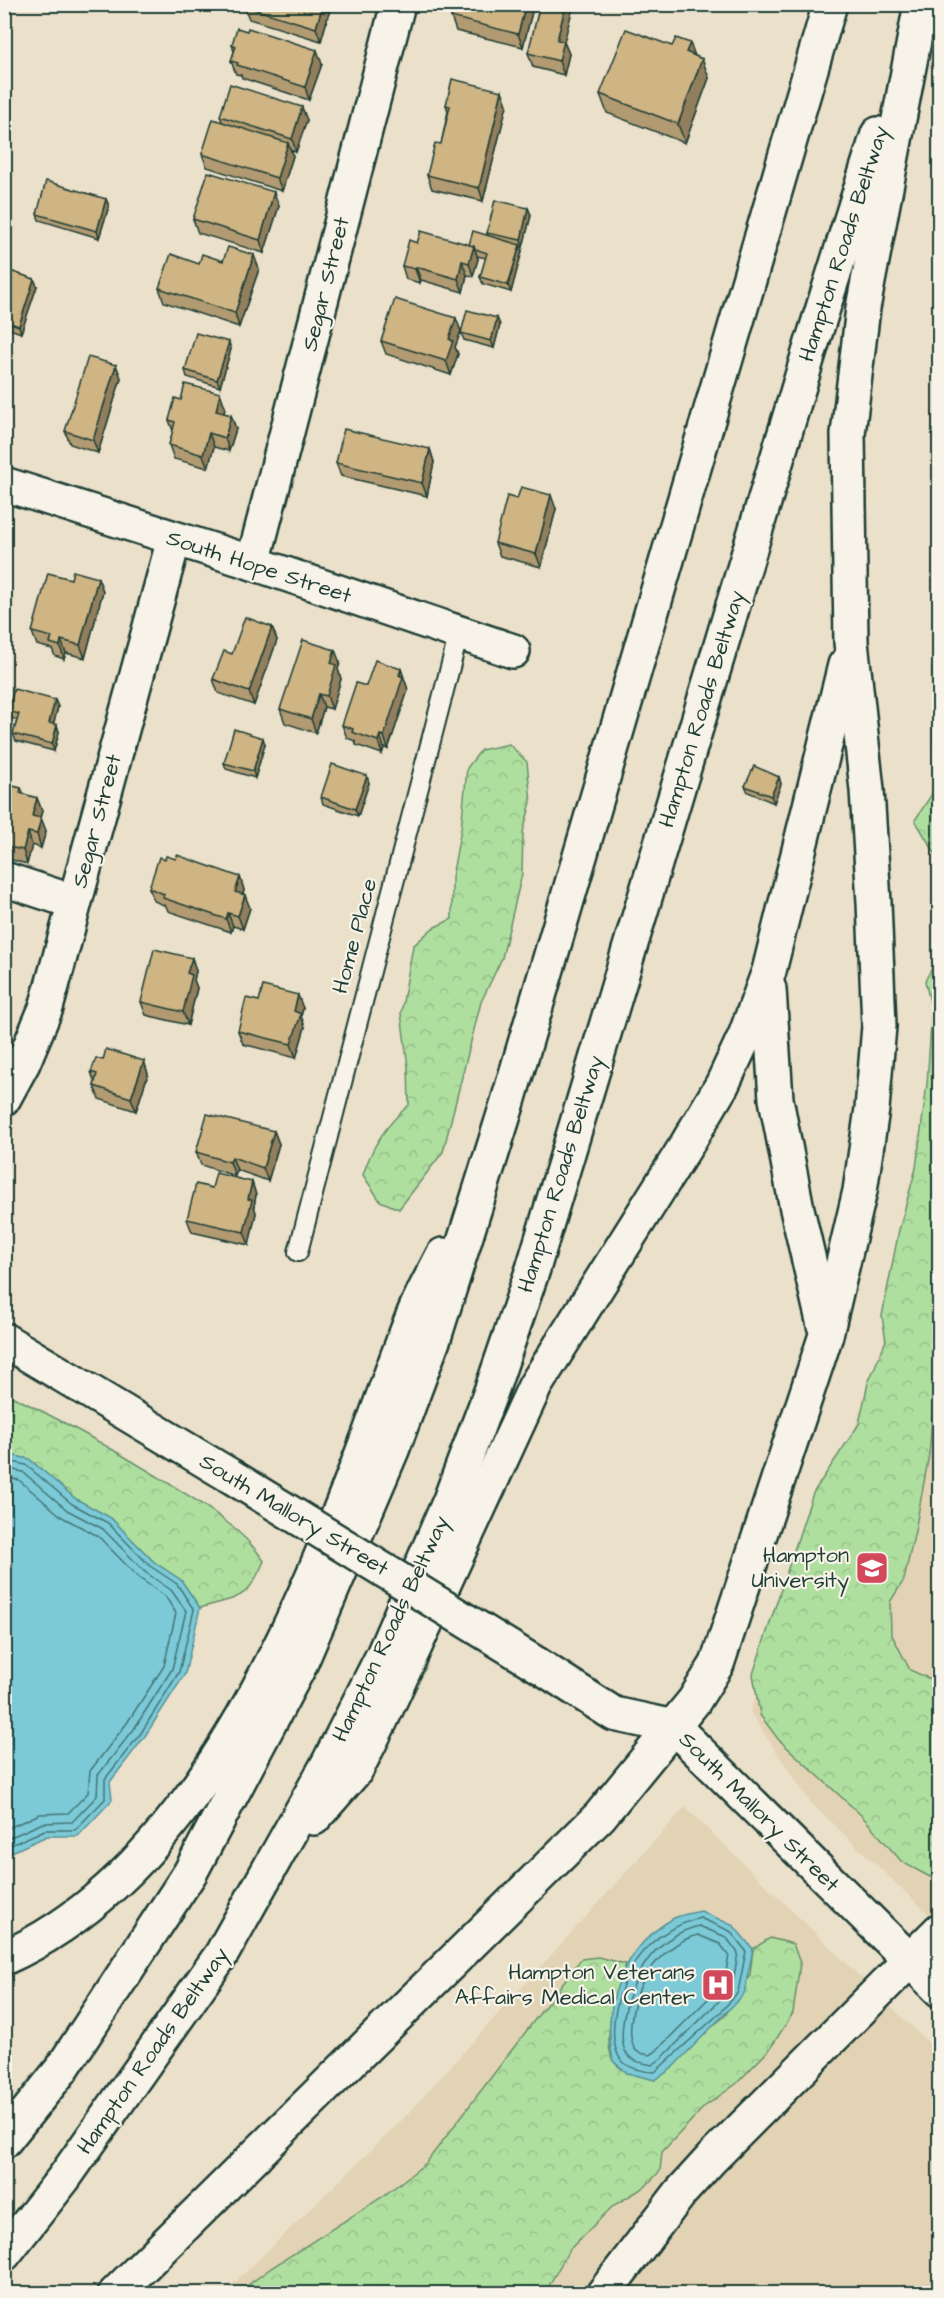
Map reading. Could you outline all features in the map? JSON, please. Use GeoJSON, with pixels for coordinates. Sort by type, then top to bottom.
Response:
{"type":"FeatureCollection","features":[{"type":"Feature","properties":{"kind":"main road","name":"Segar Street"},"geometry":{"type":"LineString","coordinates":[[253,563],[398,4]]}},
{"type":"Feature","properties":{"kind":"main road"},"geometry":{"type":"LineString","coordinates":[[4,2141],[61,2070],[190,1873],[299,1667],[392,1450],[434,1338],[488,1167],[830,4]]}},
{"type":"Feature","properties":{"kind":"main road"},"geometry":{"type":"LineString","coordinates":[[115,2294],[600,1816],[674,1727],[707,1683],[717,1664],[826,1335],[860,1191],[872,1109],[879,1026],[867,790],[850,642],[847,478],[852,388],[863,308],[920,4]]}},
{"type":"Feature","properties":{"kind":"main road","name":"Hampton Roads Beltway"},"geometry":{"type":"LineString","coordinates":[[4,2254],[64,2178],[221,1954],[329,1762],[383,1655],[450,1500],[493,1386],[584,1106],[812,343],[920,4]]}},
{"type":"Feature","properties":{"kind":"main road","name":"South Hope Street"},"geometry":{"type":"LineString","coordinates":[[4,484],[253,563],[513,651]]}},
{"type":"Feature","properties":{"kind":"main road","name":"Segar Street"},"geometry":{"type":"LineString","coordinates":[[4,1098],[39,1028],[174,539]]}},
{"type":"Feature","properties":{"kind":"main road"},"geometry":{"type":"LineString","coordinates":[[270,1869],[356,1770],[535,1386],[722,1084],[745,1036],[769,971],[850,642]]}},
{"type":"Feature","properties":{"kind":"main road"},"geometry":{"type":"LineString","coordinates":[[4,879],[74,902]]}},
{"type":"Feature","properties":{"kind":"main road"},"geometry":{"type":"LineString","coordinates":[[769,971],[776,1099],[797,1209],[826,1335]]}},
{"type":"Feature","properties":{"kind":"main road"},"geometry":{"type":"LineString","coordinates":[[4,1958],[48,1934],[117,1882],[146,1853],[192,1796],[230,1739],[269,1666],[308,1584],[365,1446],[413,1314],[488,1167]]}},
{"type":"Feature","properties":{"kind":"main road","name":"South Mallory Street"},"geometry":{"type":"LineString","coordinates":[[4,1340],[229,1475],[614,1714],[674,1727],[939,1990]]}},
{"type":"Feature","properties":{"kind":"main road"},"geometry":{"type":"LineString","coordinates":[[603,2294],[681,2192],[712,2158],[939,1930]]}},
{"type":"Feature","properties":{"kind":"lane","name":"Home Place"},"geometry":{"type":"LineString","coordinates":[[298,1252],[459,633]]}},
{"type":"Feature","properties":{"kind":"shaded area","name":"Hampton University"},"geometry":{"type":"Polygon","coordinates":[[[939,1059],[939,1924],[810,1802],[750,1712],[837,1483],[907,1269],[939,1059]]]}},
{"type":"Feature","properties":{"kind":"shaded area","name":"Hampton Veterans Affairs Medical Center"},"geometry":{"type":"Polygon","coordinates":[[[685,1807],[939,2053],[939,2293],[223,2294],[403,2119],[685,1807]]]}},
{"type":"Feature","properties":{"kind":"green space"},"geometry":{"type":"Polygon","coordinates":[[[939,655],[939,860],[915,820],[932,794],[934,772],[932,668],[939,655]]]}},
{"type":"Feature","properties":{"kind":"green space"},"geometry":{"type":"Polygon","coordinates":[[[509,744],[527,762],[531,802],[523,832],[522,874],[502,958],[481,1002],[443,1152],[399,1209],[380,1201],[363,1175],[381,1137],[393,1120],[409,1105],[408,1067],[401,1013],[413,946],[433,928],[452,919],[452,877],[461,829],[467,768],[481,750],[509,744]]]}},
{"type":"Feature","properties":{"kind":"green space","name":"Hampton University"},"geometry":{"type":"Polygon","coordinates":[[[939,955],[939,1336],[929,1455],[915,1531],[904,1580],[890,1602],[891,1633],[910,1670],[939,1683],[940,1870],[930,1877],[902,1862],[862,1816],[778,1739],[760,1715],[753,1674],[813,1493],[859,1424],[868,1383],[886,1341],[882,1316],[899,1230],[916,1168],[927,1084],[932,1010],[925,981],[939,955]]]}},
{"type":"Feature","properties":{"kind":"green space"},"geometry":{"type":"Polygon","coordinates":[[[5,1393],[106,1446],[192,1498],[232,1526],[255,1548],[264,1561],[252,1584],[241,1595],[200,1608],[181,1580],[154,1562],[111,1518],[76,1499],[29,1459],[5,1454],[5,1393]]]}},
{"type":"Feature","properties":{"kind":"green space"},"geometry":{"type":"Polygon","coordinates":[[[770,1938],[793,1944],[800,1963],[793,2013],[770,2049],[736,2084],[704,2107],[662,2152],[660,2171],[645,2187],[614,2205],[569,2250],[545,2293],[236,2294],[271,2268],[382,2197],[426,2163],[581,1959],[598,1957],[626,1964],[612,2012],[610,2050],[613,2060],[621,2068],[632,2074],[655,2080],[671,2069],[697,2039],[725,2016],[750,1975],[753,1949],[770,1938]]]}},
{"type":"Feature","properties":{"kind":"water"},"geometry":{"type":"Polygon","coordinates":[[[5,1454],[29,1459],[76,1499],[111,1518],[154,1562],[181,1580],[200,1608],[185,1674],[145,1736],[110,1782],[112,1800],[78,1836],[47,1836],[5,1855],[5,1454]]]}},
{"type":"Feature","properties":{"kind":"water"},"geometry":{"type":"Polygon","coordinates":[[[701,1911],[734,1926],[753,1949],[744,1994],[671,2069],[655,2080],[627,2073],[613,2061],[610,2040],[610,2019],[620,1979],[629,1961],[656,1930],[674,1918],[701,1911]]]}},
{"type":"Feature","properties":{"kind":"building"},"geometry":{"type":"Polygon","coordinates":[[[244,4],[323,4],[316,28],[244,6],[244,4]]]}},
{"type":"Feature","properties":{"kind":"building"},"geometry":{"type":"Polygon","coordinates":[[[454,4],[526,4],[518,34],[451,17],[454,4]]]}},
{"type":"Feature","properties":{"kind":"building"},"geometry":{"type":"Polygon","coordinates":[[[540,4],[566,4],[557,40],[564,41],[559,61],[528,53],[540,4]]]}},
{"type":"Feature","properties":{"kind":"building"},"geometry":{"type":"Polygon","coordinates":[[[237,28],[247,31],[248,28],[317,50],[305,87],[231,61],[236,46],[232,44],[237,28]]]}},
{"type":"Feature","properties":{"kind":"building"},"geometry":{"type":"Polygon","coordinates":[[[626,29],[672,46],[676,38],[690,43],[686,52],[702,59],[678,124],[600,94],[626,29]]]}},
{"type":"Feature","properties":{"kind":"building"},"geometry":{"type":"Polygon","coordinates":[[[452,79],[502,91],[479,188],[427,175],[435,143],[441,144],[450,106],[446,105],[452,79]]]}},
{"type":"Feature","properties":{"kind":"building"},"geometry":{"type":"Polygon","coordinates":[[[230,84],[302,107],[292,139],[220,116],[230,84]]]}},
{"type":"Feature","properties":{"kind":"building"},"geometry":{"type":"Polygon","coordinates":[[[213,119],[288,143],[277,178],[202,154],[213,119]]]}},
{"type":"Feature","properties":{"kind":"building"},"geometry":{"type":"Polygon","coordinates":[[[208,172],[274,192],[260,240],[193,219],[208,172]]]}},
{"type":"Feature","properties":{"kind":"building"},"geometry":{"type":"Polygon","coordinates":[[[46,181],[106,199],[97,231],[37,214],[46,181]]]}},
{"type":"Feature","properties":{"kind":"building"},"geometry":{"type":"Polygon","coordinates":[[[495,200],[528,208],[521,240],[487,233],[495,200]]]}},
{"type":"Feature","properties":{"kind":"building"},"geometry":{"type":"Polygon","coordinates":[[[421,231],[474,246],[469,263],[462,261],[458,279],[416,267],[415,269],[402,266],[409,240],[417,243],[421,231]]]}},
{"type":"Feature","properties":{"kind":"building"},"geometry":{"type":"Polygon","coordinates":[[[473,231],[520,245],[508,285],[480,277],[487,253],[469,245],[473,231]]]}},
{"type":"Feature","properties":{"kind":"building"},"geometry":{"type":"Polygon","coordinates":[[[228,247],[254,255],[235,313],[159,288],[171,254],[199,264],[202,254],[223,261],[228,247]]]}},
{"type":"Feature","properties":{"kind":"building"},"geometry":{"type":"Polygon","coordinates":[[[4,269],[34,279],[19,326],[4,321],[4,269]]]}},
{"type":"Feature","properties":{"kind":"building"},"geometry":{"type":"Polygon","coordinates":[[[395,299],[456,318],[449,339],[453,341],[446,361],[381,341],[395,299]]]}},
{"type":"Feature","properties":{"kind":"building"},"geometry":{"type":"Polygon","coordinates":[[[467,310],[497,318],[491,341],[461,333],[467,310]]]}},
{"type":"Feature","properties":{"kind":"building"},"geometry":{"type":"Polygon","coordinates":[[[196,333],[229,342],[217,380],[185,370],[196,333]]]}},
{"type":"Feature","properties":{"kind":"building"},"geometry":{"type":"Polygon","coordinates":[[[88,357],[116,365],[93,440],[65,431],[88,357]]]}},
{"type":"Feature","properties":{"kind":"building"},"geometry":{"type":"Polygon","coordinates":[[[185,384],[220,393],[216,411],[231,415],[225,438],[209,433],[203,455],[169,445],[175,422],[169,420],[175,398],[181,400],[185,384]]]}},
{"type":"Feature","properties":{"kind":"building"},"geometry":{"type":"Polygon","coordinates":[[[344,429],[430,449],[422,483],[336,463],[344,429]]]}},
{"type":"Feature","properties":{"kind":"building"},"geometry":{"type":"Polygon","coordinates":[[[521,487],[551,495],[536,554],[495,543],[507,496],[517,499],[521,487]]]}},
{"type":"Feature","properties":{"kind":"building"},"geometry":{"type":"Polygon","coordinates":[[[73,571],[98,578],[80,645],[61,640],[60,646],[50,643],[52,637],[32,632],[48,573],[71,579],[73,571]]]}},
{"type":"Feature","properties":{"kind":"building"},"geometry":{"type":"Polygon","coordinates":[[[245,617],[272,627],[249,692],[213,679],[224,651],[232,654],[245,617]]]}},
{"type":"Feature","properties":{"kind":"building"},"geometry":{"type":"Polygon","coordinates":[[[303,640],[335,650],[331,663],[336,665],[327,696],[319,694],[311,719],[280,709],[303,640]]]}},
{"type":"Feature","properties":{"kind":"building"},"geometry":{"type":"Polygon","coordinates":[[[375,660],[401,669],[399,675],[403,677],[384,736],[380,735],[378,741],[352,732],[353,729],[342,725],[356,683],[366,686],[375,660]]]}},
{"type":"Feature","properties":{"kind":"building"},"geometry":{"type":"Polygon","coordinates":[[[14,689],[55,700],[49,723],[57,725],[52,744],[13,734],[19,714],[8,711],[14,689]]]}},
{"type":"Feature","properties":{"kind":"building"},"geometry":{"type":"Polygon","coordinates":[[[234,729],[263,738],[253,771],[224,763],[234,729]]]}},
{"type":"Feature","properties":{"kind":"building"},"geometry":{"type":"Polygon","coordinates":[[[332,764],[367,776],[355,809],[321,797],[332,764]]]}},
{"type":"Feature","properties":{"kind":"building"},"geometry":{"type":"Polygon","coordinates":[[[754,766],[779,777],[771,796],[745,786],[754,766]]]}},
{"type":"Feature","properties":{"kind":"building"},"geometry":{"type":"Polygon","coordinates":[[[4,784],[21,788],[20,793],[37,798],[32,816],[41,818],[37,834],[28,832],[23,850],[4,846],[4,784]]]}},
{"type":"Feature","properties":{"kind":"building"},"geometry":{"type":"Polygon","coordinates":[[[177,855],[240,877],[235,892],[245,895],[238,916],[228,913],[226,919],[163,898],[164,894],[149,888],[159,857],[165,860],[166,856],[176,859],[177,855]]]}},
{"type":"Feature","properties":{"kind":"building"},"geometry":{"type":"Polygon","coordinates":[[[154,949],[192,958],[187,973],[192,975],[183,1012],[141,1002],[154,949]]]}},
{"type":"Feature","properties":{"kind":"building"},"geometry":{"type":"Polygon","coordinates":[[[263,986],[298,995],[294,1011],[301,1014],[291,1044],[238,1031],[246,998],[259,1001],[263,986]]]}},
{"type":"Feature","properties":{"kind":"building"},"geometry":{"type":"Polygon","coordinates":[[[106,1049],[144,1061],[131,1098],[94,1086],[97,1074],[91,1072],[96,1058],[103,1060],[106,1049]]]}},
{"type":"Feature","properties":{"kind":"building"},"geometry":{"type":"Polygon","coordinates":[[[207,1114],[274,1131],[263,1168],[232,1157],[230,1162],[196,1152],[207,1114]]]}},
{"type":"Feature","properties":{"kind":"building"},"geometry":{"type":"Polygon","coordinates":[[[216,1173],[252,1182],[248,1199],[252,1200],[244,1232],[187,1219],[196,1184],[212,1188],[216,1173]]]}},
{"type":"Feature","properties":{"kind":"place","name":"Hampton University"},"geometry":{"type":"Point","coordinates":[872,1568]}},
{"type":"Feature","properties":{"kind":"place","name":"Hampton Veterans Affairs Medical Center"},"geometry":{"type":"Point","coordinates":[718,1985]}}]}
